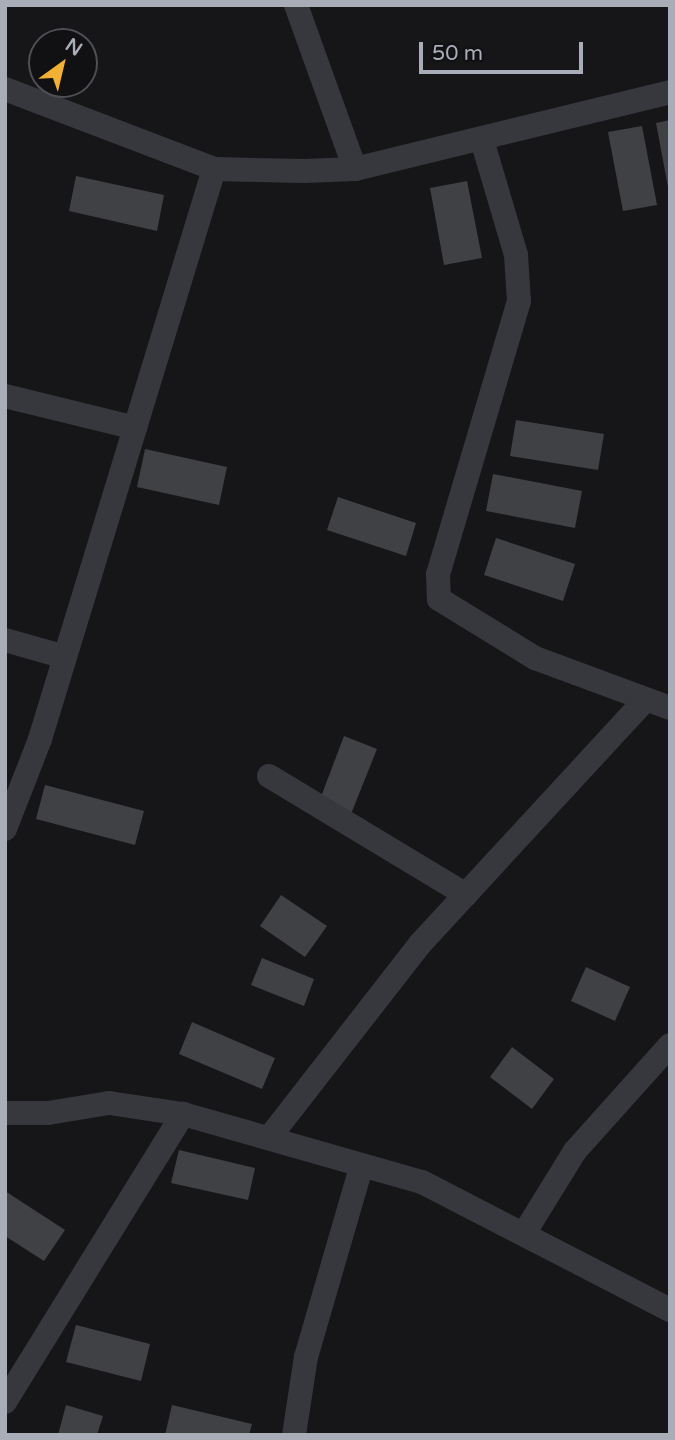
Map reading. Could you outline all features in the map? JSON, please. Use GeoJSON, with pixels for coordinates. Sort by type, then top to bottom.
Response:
{"type":"FeatureCollection","features":[{"type":"Feature","properties":{"kind":"street"},"geometry":{"type":"LineString","coordinates":[[296,5],[355,169]]}},
{"type":"Feature","properties":{"kind":"street"},"geometry":{"type":"LineString","coordinates":[[5,89],[214,169],[355,169],[670,92]]}},
{"type":"Feature","properties":{"kind":"street"},"geometry":{"type":"LineString","coordinates":[[482,140],[516,255],[519,301],[438,575],[439,599],[535,658],[670,708]]}},
{"type":"Feature","properties":{"kind":"street"},"geometry":{"type":"LineString","coordinates":[[5,829],[65,657],[214,169]]}},
{"type":"Feature","properties":{"kind":"street"},"geometry":{"type":"LineString","coordinates":[[5,396],[135,428]]}},
{"type":"Feature","properties":{"kind":"street"},"geometry":{"type":"LineString","coordinates":[[5,640],[65,657]]}},
{"type":"Feature","properties":{"kind":"street"},"geometry":{"type":"LineString","coordinates":[[269,1138],[420,944],[645,700]]}},
{"type":"Feature","properties":{"kind":"street"},"geometry":{"type":"LineString","coordinates":[[270,776],[466,895]]}},
{"type":"Feature","properties":{"kind":"street"},"geometry":{"type":"LineString","coordinates":[[525,1232],[575,1151],[670,1045]]}},
{"type":"Feature","properties":{"kind":"street"},"geometry":{"type":"LineString","coordinates":[[5,1113],[48,1114],[109,1103],[183,1114],[361,1168],[422,1182],[525,1232],[670,1310]]}},
{"type":"Feature","properties":{"kind":"street"},"geometry":{"type":"LineString","coordinates":[[5,1402],[183,1114]]}},
{"type":"Feature","properties":{"kind":"street"},"geometry":{"type":"LineString","coordinates":[[294,1435],[306,1357],[361,1168]]}},
{"type":"Feature","properties":{"kind":"building"},"geometry":{"type":"Polygon","coordinates":[[[670,120],[670,187],[668,187],[656,123],[670,120]]]}},
{"type":"Feature","properties":{"kind":"building"},"geometry":{"type":"Polygon","coordinates":[[[642,126],[657,205],[623,211],[608,132],[642,126]]]}},
{"type":"Feature","properties":{"kind":"building"},"geometry":{"type":"Polygon","coordinates":[[[76,176],[164,195],[157,231],[69,211],[76,176]]]}},
{"type":"Feature","properties":{"kind":"building"},"geometry":{"type":"Polygon","coordinates":[[[467,181],[482,258],[444,265],[430,188],[467,181]]]}},
{"type":"Feature","properties":{"kind":"building"},"geometry":{"type":"Polygon","coordinates":[[[516,420],[604,434],[598,470],[510,456],[516,420]]]}},
{"type":"Feature","properties":{"kind":"building"},"geometry":{"type":"Polygon","coordinates":[[[145,449],[227,467],[219,505],[137,487],[145,449]]]}},
{"type":"Feature","properties":{"kind":"building"},"geometry":{"type":"Polygon","coordinates":[[[493,474],[582,491],[575,528],[486,511],[493,474]]]}},
{"type":"Feature","properties":{"kind":"building"},"geometry":{"type":"Polygon","coordinates":[[[338,497],[416,523],[406,556],[327,530],[338,497]]]}},
{"type":"Feature","properties":{"kind":"building"},"geometry":{"type":"Polygon","coordinates":[[[496,538],[575,564],[563,601],[484,575],[496,538]]]}},
{"type":"Feature","properties":{"kind":"building"},"geometry":{"type":"Polygon","coordinates":[[[344,736],[377,749],[351,814],[319,802],[344,736]]]}},
{"type":"Feature","properties":{"kind":"building"},"geometry":{"type":"Polygon","coordinates":[[[45,785],[144,811],[135,845],[36,819],[45,785]]]}},
{"type":"Feature","properties":{"kind":"building"},"geometry":{"type":"Polygon","coordinates":[[[281,895],[327,926],[305,957],[260,926],[281,895]]]}},
{"type":"Feature","properties":{"kind":"building"},"geometry":{"type":"Polygon","coordinates":[[[262,958],[314,979],[304,1006],[251,985],[262,958]]]}},
{"type":"Feature","properties":{"kind":"building"},"geometry":{"type":"Polygon","coordinates":[[[586,967],[630,987],[615,1021],[571,1001],[586,967]]]}},
{"type":"Feature","properties":{"kind":"building"},"geometry":{"type":"Polygon","coordinates":[[[192,1022],[275,1058],[262,1089],[179,1054],[192,1022]]]}},
{"type":"Feature","properties":{"kind":"building"},"geometry":{"type":"Polygon","coordinates":[[[512,1047],[554,1079],[532,1109],[490,1077],[512,1047]]]}},
{"type":"Feature","properties":{"kind":"building"},"geometry":{"type":"Polygon","coordinates":[[[179,1150],[255,1168],[248,1200],[171,1183],[179,1150]]]}},
{"type":"Feature","properties":{"kind":"building"},"geometry":{"type":"Polygon","coordinates":[[[5,1191],[65,1230],[44,1261],[5,1236],[5,1191]]]}},
{"type":"Feature","properties":{"kind":"building"},"geometry":{"type":"Polygon","coordinates":[[[76,1325],[150,1344],[141,1381],[66,1362],[76,1325]]]}},
{"type":"Feature","properties":{"kind":"building"},"geometry":{"type":"Polygon","coordinates":[[[66,1405],[103,1416],[97,1435],[58,1435],[66,1405]]]}},
{"type":"Feature","properties":{"kind":"building"},"geometry":{"type":"Polygon","coordinates":[[[172,1405],[252,1424],[249,1435],[165,1435],[172,1405]]]}}]}
